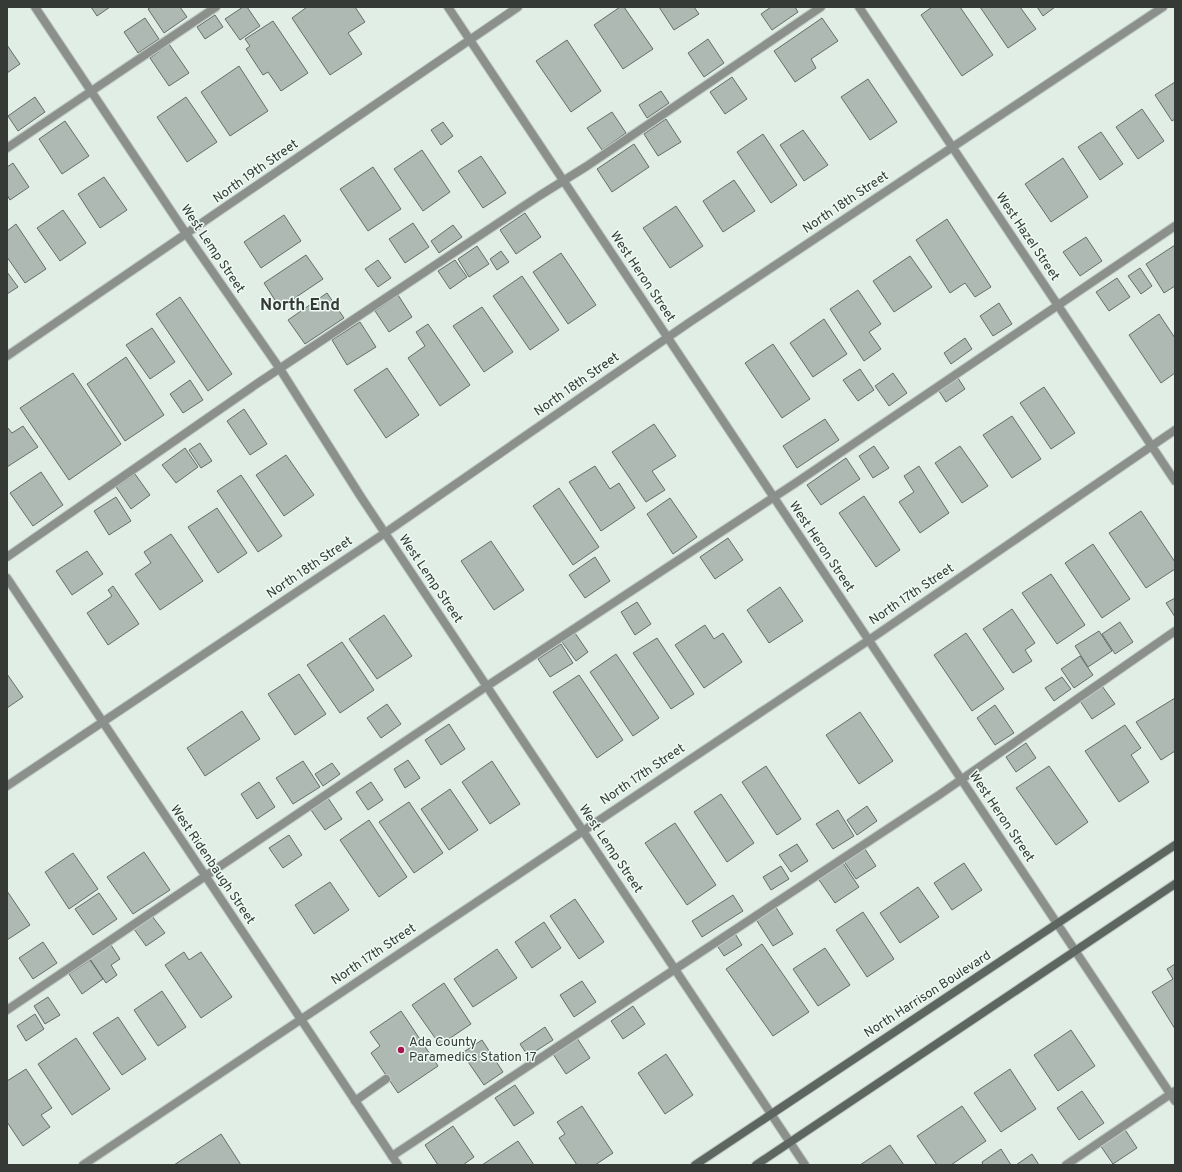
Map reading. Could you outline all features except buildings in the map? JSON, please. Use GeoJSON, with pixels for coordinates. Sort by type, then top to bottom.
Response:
{"type":"FeatureCollection","features":[{"type":"Feature","properties":{"kind":"street","name":"West Lemp Street"},"geometry":{"type":"LineString","coordinates":[[36,7],[187,235],[280,369],[385,532],[805,1165]]}},
{"type":"Feature","properties":{"kind":"street"},"geometry":{"type":"LineString","coordinates":[[7,148],[216,7]]}},
{"type":"Feature","properties":{"kind":"street","name":"West Heron Street"},"geometry":{"type":"LineString","coordinates":[[448,7],[1057,924],[1174,1095]]}},
{"type":"Feature","properties":{"kind":"street","name":"North 19th Street"},"geometry":{"type":"LineString","coordinates":[[7,356],[187,235],[518,7]]}},
{"type":"Feature","properties":{"kind":"street"},"geometry":{"type":"LineString","coordinates":[[7,557],[280,369],[821,7]]}},
{"type":"Feature","properties":{"kind":"street","name":"West Hazel Street"},"geometry":{"type":"LineString","coordinates":[[859,7],[1175,481]]}},
{"type":"Feature","properties":{"kind":"street","name":"North 18th Street"},"geometry":{"type":"LineString","coordinates":[[7,786],[385,532],[668,337],[952,146],[1163,7]]}},
{"type":"Feature","properties":{"kind":"street"},"geometry":{"type":"LineString","coordinates":[[7,1010],[487,686],[774,497],[1175,226]]}},
{"type":"Feature","properties":{"kind":"street","name":"North 17th Street"},"geometry":{"type":"LineString","coordinates":[[83,1165],[868,640],[1175,430]]}},
{"type":"Feature","properties":{"kind":"street","name":"West Ridenbaugh Street"},"geometry":{"type":"LineString","coordinates":[[7,578],[398,1165]]}},
{"type":"Feature","properties":{"kind":"street"},"geometry":{"type":"LineString","coordinates":[[392,1156],[961,779],[1175,631]]}},
{"type":"Feature","properties":{"kind":"street","name":"North Harrison Boulevard"},"geometry":{"type":"LineString","coordinates":[[695,1165],[1175,845]]}},
{"type":"Feature","properties":{"kind":"street"},"geometry":{"type":"LineString","coordinates":[[756,1165],[1175,884]]}},
{"type":"Feature","properties":{"kind":"street"},"geometry":{"type":"LineString","coordinates":[[355,1101],[386,1079]]}},
{"type":"Feature","properties":{"kind":"street"},"geometry":{"type":"LineString","coordinates":[[1066,1165],[1174,1095]]}},
{"type":"Feature","properties":{"kind":"place","name":"Ada County Paramedics Station 17"},"geometry":{"type":"Point","coordinates":[401,1050]}},
{"type":"Feature","properties":{"kind":"district","name":"North End"},"geometry":{"type":"Point","coordinates":[300,306]}}]}
